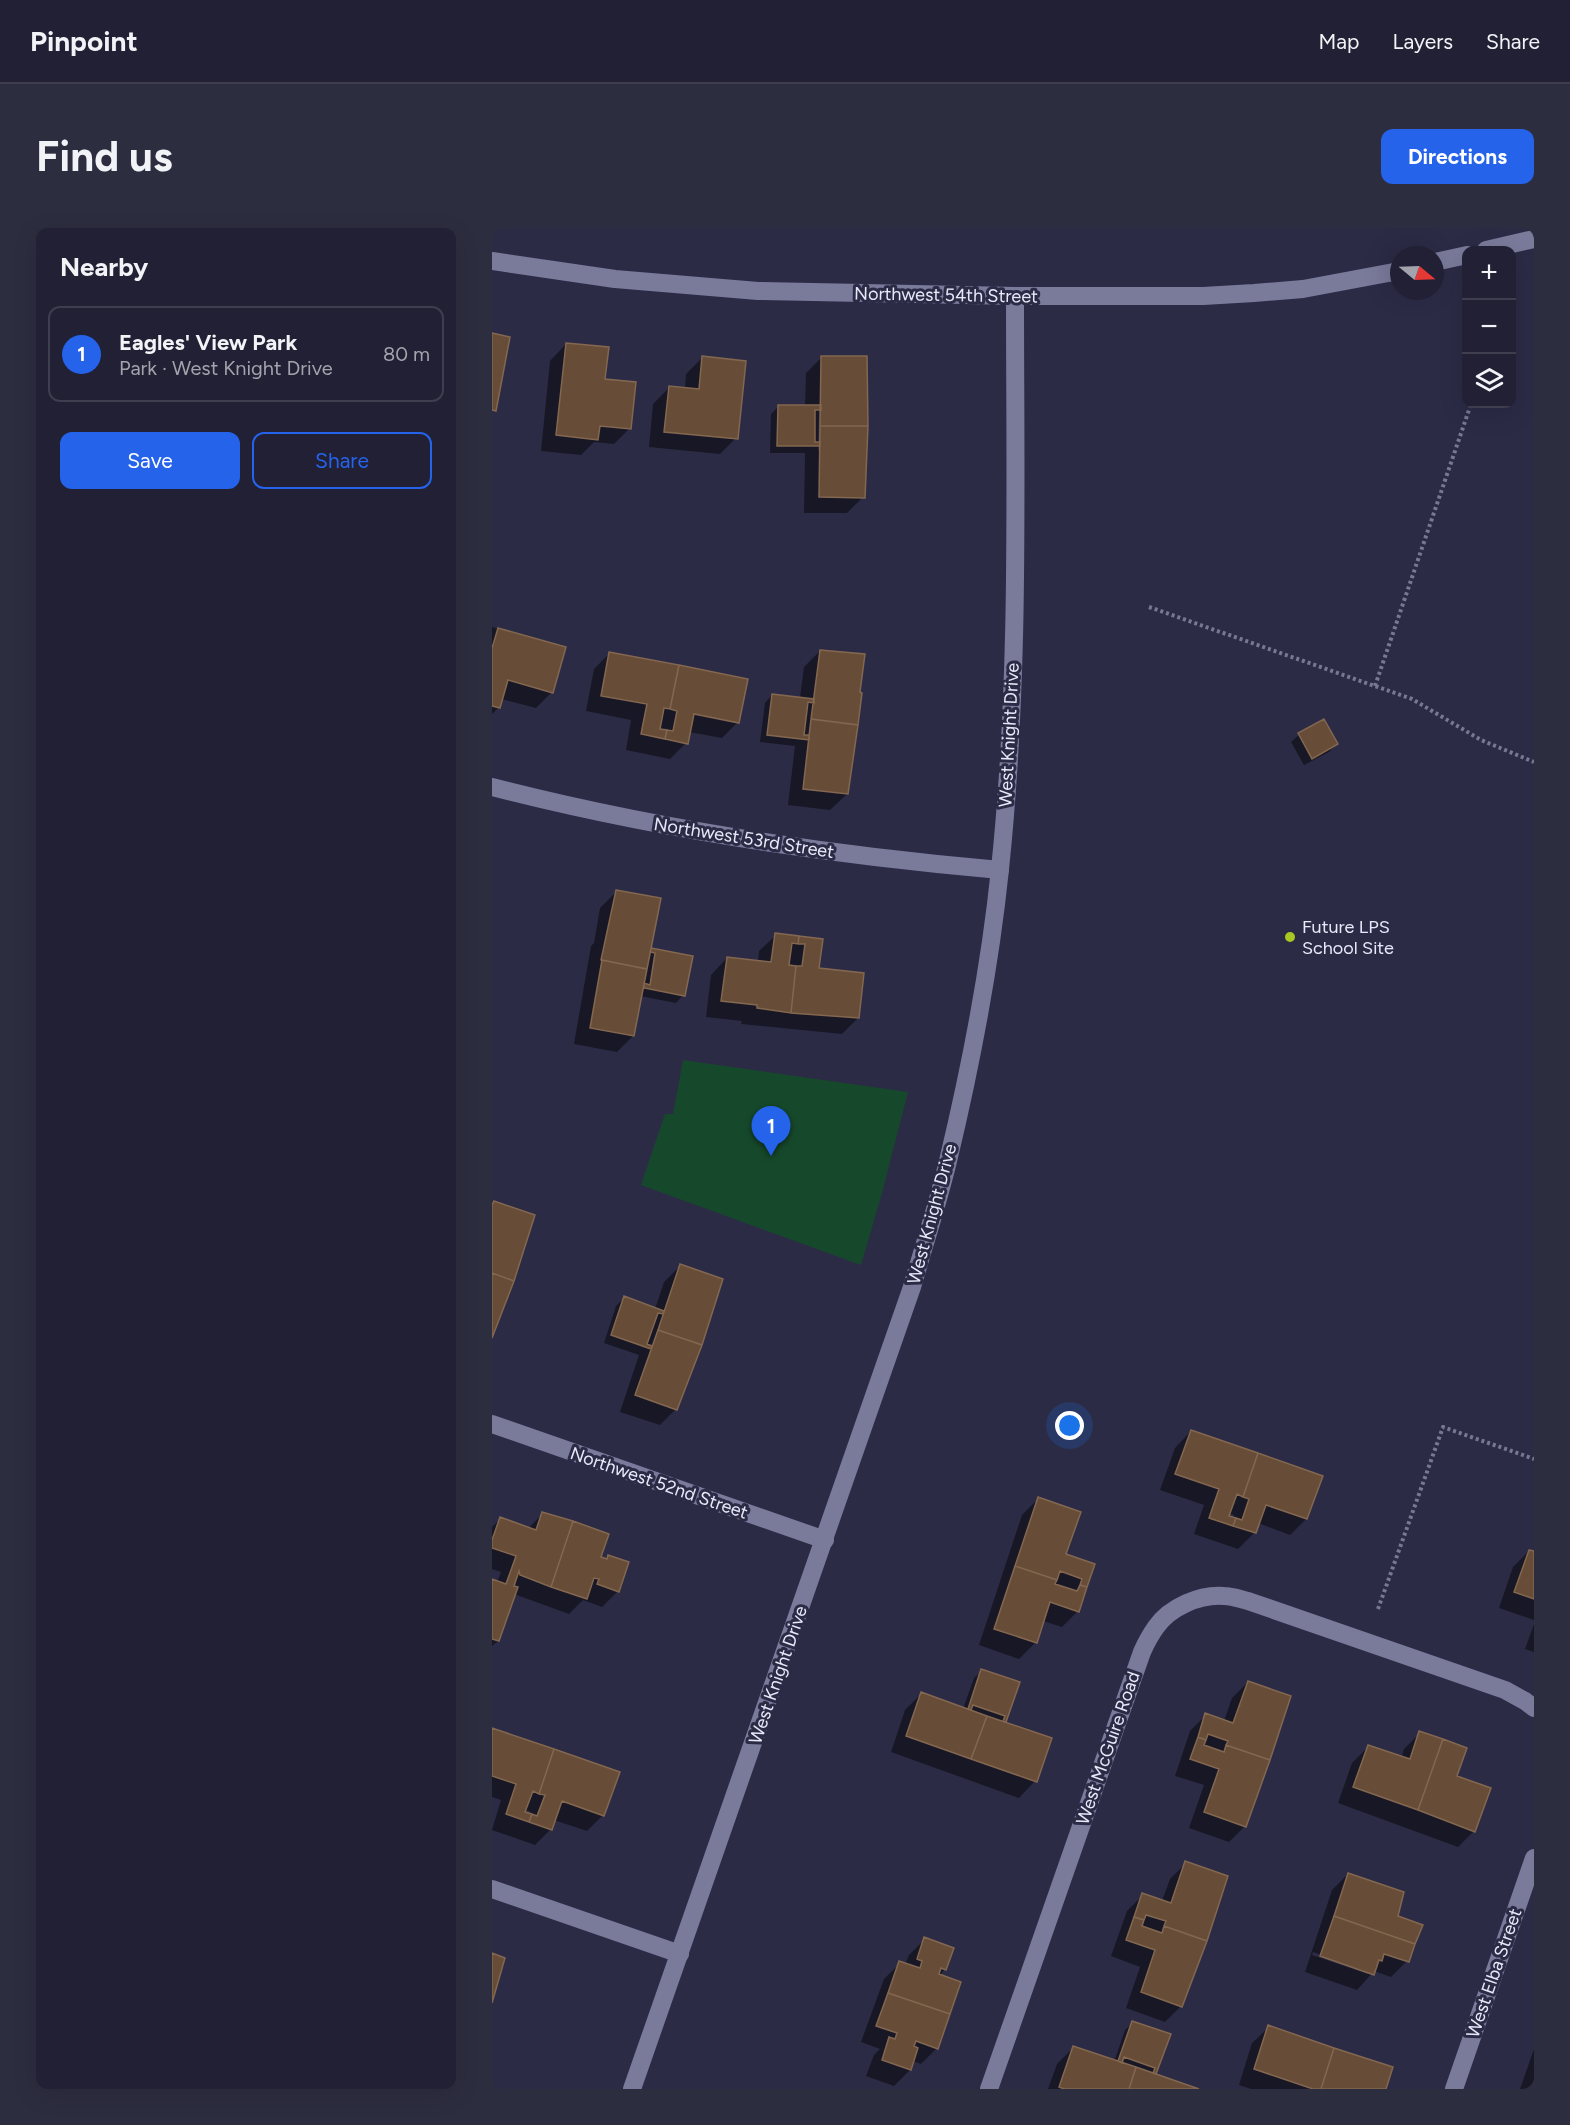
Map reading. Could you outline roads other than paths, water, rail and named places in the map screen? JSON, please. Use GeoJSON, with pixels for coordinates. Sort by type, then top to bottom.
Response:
{"type":"FeatureCollection","features":[{"type":"Feature","properties":{"kind":"street"},"geometry":{"type":"LineString","coordinates":[[1492,246],[1508,236],[1534,239]]}},
{"type":"Feature","properties":{"kind":"street"},"geometry":{"type":"LineString","coordinates":[[1444,260],[1462,256]]}},
{"type":"Feature","properties":{"kind":"street","name":"Northwest 54th Street"},"geometry":{"type":"LineString","coordinates":[[492,261],[615,279],[746,290],[867,295],[1203,296],[1303,289],[1390,273]]}},
{"type":"Feature","properties":{"kind":"street","name":"West Knight Drive"},"geometry":{"type":"LineString","coordinates":[[632,2089],[912,1287],[947,1163],[983,985],[1000,870],[1011,738],[1015,561],[1015,296]]}},
{"type":"Feature","properties":{"kind":"street","name":"Northwest 53rd Street"},"geometry":{"type":"LineString","coordinates":[[492,787],[744,840],[812,850],[1000,870]]}},
{"type":"Feature","properties":{"kind":"street","name":"Northwest 52nd Street"},"geometry":{"type":"LineString","coordinates":[[492,1424],[825,1540]]}},
{"type":"Feature","properties":{"kind":"street","name":"West McGuire Road"},"geometry":{"type":"LineString","coordinates":[[989,2089],[1142,1652],[1157,1626],[1172,1612],[1192,1601],[1225,1596],[1248,1601],[1504,1690],[1534,1708]]}},
{"type":"Feature","properties":{"kind":"street","name":"West Elba Street"},"geometry":{"type":"LineString","coordinates":[[1454,2089],[1534,1858]]}},
{"type":"Feature","properties":{"kind":"street"},"geometry":{"type":"LineString","coordinates":[[492,1889],[680,1954]]}},
{"type":"Feature","properties":{"kind":"place","name":"Future LPS School Site"},"geometry":{"type":"Point","coordinates":[1290,937]}},
{"type":"Feature","properties":{"kind":"place","name":"Eagles' View Park"},"geometry":{"type":"Point","coordinates":[771,1156]}}]}
